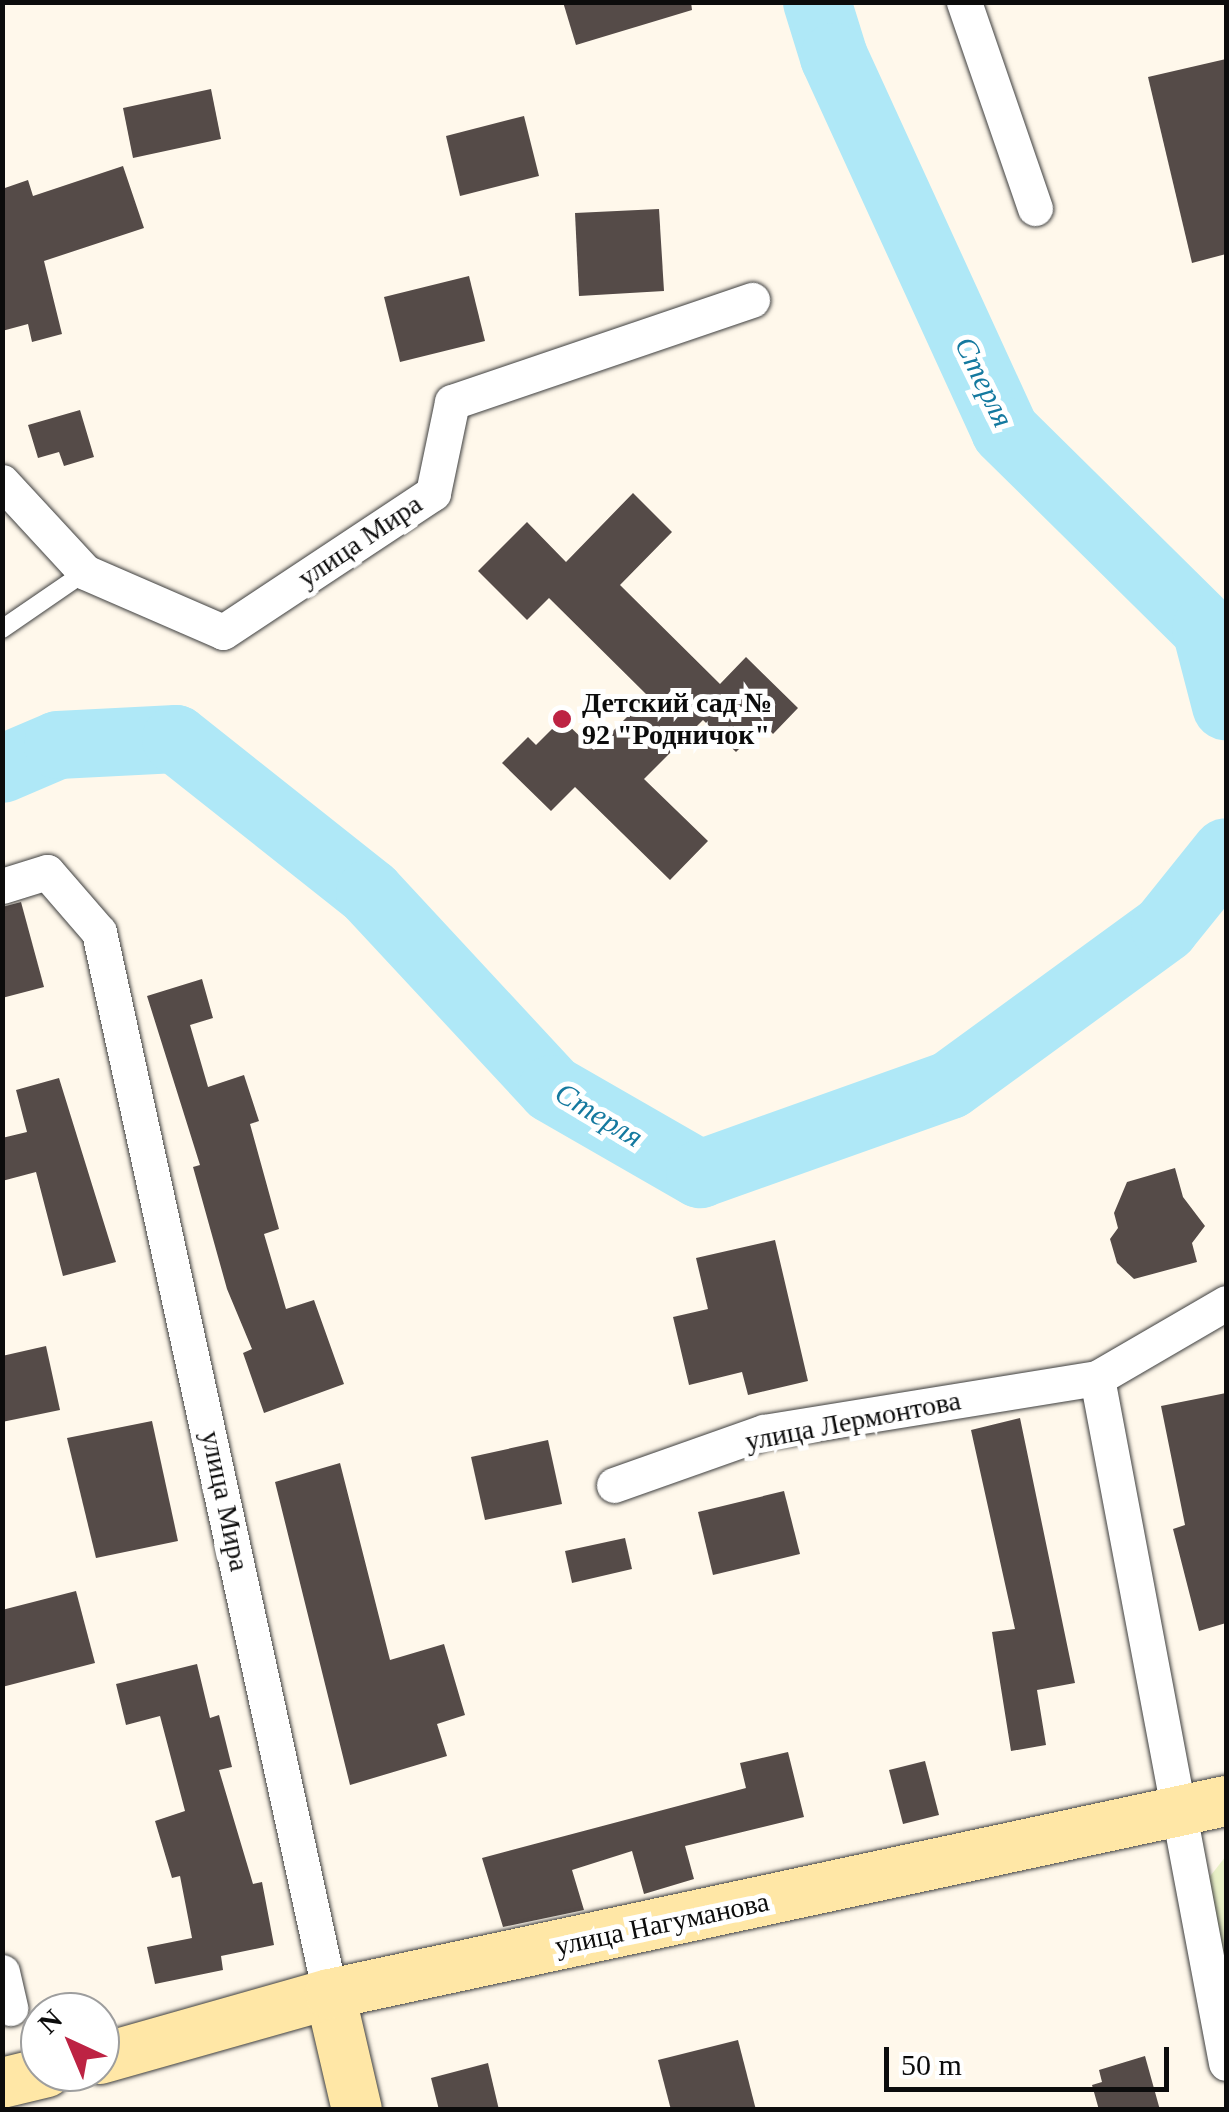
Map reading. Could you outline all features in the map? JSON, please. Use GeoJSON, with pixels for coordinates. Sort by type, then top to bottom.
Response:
{"type":"FeatureCollection","features":[{"type":"Feature","properties":{"kind":"main road","name":"улица Нагуманова"},"geometry":{"type":"LineString","coordinates":[[120,2054],[330,1994],[1176,1815],[1226,1801]]}},
{"type":"Feature","properties":{"kind":"main road","name":"улица Мира"},"geometry":{"type":"LineString","coordinates":[[330,1994],[357,2110]]}},
{"type":"Feature","properties":{"kind":"street"},"geometry":{"type":"LineString","coordinates":[[964,2],[1035,208]]}},
{"type":"Feature","properties":{"kind":"street","name":"улица Мира"},"geometry":{"type":"LineString","coordinates":[[2,482],[85,572],[223,632],[432,493],[452,402],[752,300]]}},
{"type":"Feature","properties":{"kind":"street","name":"улица Мира"},"geometry":{"type":"LineString","coordinates":[[2,886],[46,872],[76,899],[99,932],[330,1994]]}},
{"type":"Feature","properties":{"kind":"street","name":"улица Лермонтова"},"geometry":{"type":"LineString","coordinates":[[614,1484],[764,1432],[1097,1378],[1226,1303]]}},
{"type":"Feature","properties":{"kind":"street"},"geometry":{"type":"LineString","coordinates":[[1097,1378],[1176,1815],[1226,2062]]}},
{"type":"Feature","properties":{"kind":"street"},"geometry":{"type":"LineString","coordinates":[[2,1972],[10,2008]]}},
{"type":"Feature","properties":{"kind":"lane"},"geometry":{"type":"LineString","coordinates":[[2,629],[85,572]]}},
{"type":"Feature","properties":{"kind":"green space"},"geometry":{"type":"Polygon","coordinates":[[[1226,1856],[1226,2007],[1200,1889],[1226,1856]]]}},
{"type":"Feature","properties":{"kind":"building"},"geometry":{"type":"Polygon","coordinates":[[[563,2],[691,2],[692,10],[576,45],[563,2]]]}},
{"type":"Feature","properties":{"kind":"building"},"geometry":{"type":"Polygon","coordinates":[[[1226,59],[1226,254],[1192,263],[1148,77],[1226,59]]]}},
{"type":"Feature","properties":{"kind":"building"},"geometry":{"type":"Polygon","coordinates":[[[211,89],[221,139],[133,158],[123,108],[211,89]]]}},
{"type":"Feature","properties":{"kind":"building"},"geometry":{"type":"Polygon","coordinates":[[[524,116],[539,176],[460,196],[446,136],[524,116]]]}},
{"type":"Feature","properties":{"kind":"building"},"geometry":{"type":"Polygon","coordinates":[[[123,166],[144,228],[44,261],[62,334],[32,342],[28,324],[2,331],[2,189],[28,180],[33,196],[123,166]]]}},
{"type":"Feature","properties":{"kind":"building"},"geometry":{"type":"Polygon","coordinates":[[[659,209],[664,291],[579,296],[575,213],[659,209]]]}},
{"type":"Feature","properties":{"kind":"building"},"geometry":{"type":"Polygon","coordinates":[[[469,276],[485,341],[400,362],[384,297],[469,276]]]}},
{"type":"Feature","properties":{"kind":"building"},"geometry":{"type":"Polygon","coordinates":[[[80,410],[94,457],[64,466],[59,452],[38,458],[28,425],[80,410]]]}},
{"type":"Feature","properties":{"kind":"building"},"geometry":{"type":"Polygon","coordinates":[[[633,493],[672,532],[620,585],[720,684],[746,657],[798,708],[773,734],[764,724],[736,752],[703,720],[644,779],[708,841],[670,880],[575,787],[551,811],[502,763],[528,737],[536,745],[562,719],[594,750],[648,696],[549,598],[527,620],[478,571],[527,522],[566,562],[633,493]]]}},
{"type":"Feature","properties":{"kind":"building"},"geometry":{"type":"Polygon","coordinates":[[[21,902],[44,987],[2,998],[2,907],[21,902]]]}},
{"type":"Feature","properties":{"kind":"building"},"geometry":{"type":"Polygon","coordinates":[[[202,979],[213,1018],[190,1025],[208,1087],[244,1075],[259,1121],[250,1124],[279,1229],[264,1234],[286,1309],[314,1300],[344,1384],[264,1413],[243,1353],[252,1349],[227,1289],[193,1167],[200,1165],[147,996],[202,979]]]}},
{"type":"Feature","properties":{"kind":"building"},"geometry":{"type":"Polygon","coordinates":[[[59,1078],[116,1262],[63,1276],[36,1172],[2,1181],[2,1138],[27,1132],[16,1090],[59,1078]]]}},
{"type":"Feature","properties":{"kind":"building"},"geometry":{"type":"Polygon","coordinates":[[[1175,1168],[1183,1197],[1205,1226],[1192,1243],[1197,1262],[1134,1279],[1117,1263],[1110,1239],[1118,1228],[1114,1213],[1127,1182],[1175,1168]]]}},
{"type":"Feature","properties":{"kind":"building"},"geometry":{"type":"Polygon","coordinates":[[[775,1240],[808,1381],[748,1395],[742,1372],[689,1385],[673,1317],[708,1309],[696,1258],[775,1240]]]}},
{"type":"Feature","properties":{"kind":"building"},"geometry":{"type":"Polygon","coordinates":[[[46,1346],[60,1410],[2,1422],[2,1356],[46,1346]]]}},
{"type":"Feature","properties":{"kind":"building"},"geometry":{"type":"Polygon","coordinates":[[[1226,1393],[1226,1623],[1199,1631],[1173,1529],[1185,1525],[1161,1406],[1226,1393]]]}},
{"type":"Feature","properties":{"kind":"building"},"geometry":{"type":"Polygon","coordinates":[[[1020,1418],[1075,1683],[1037,1690],[1046,1745],[1011,1751],[992,1632],[1015,1629],[971,1430],[1020,1418]]]}},
{"type":"Feature","properties":{"kind":"building"},"geometry":{"type":"Polygon","coordinates":[[[152,1421],[178,1541],[96,1558],[67,1438],[152,1421]]]}},
{"type":"Feature","properties":{"kind":"building"},"geometry":{"type":"Polygon","coordinates":[[[548,1440],[562,1504],[485,1520],[471,1457],[548,1440]]]}},
{"type":"Feature","properties":{"kind":"building"},"geometry":{"type":"Polygon","coordinates":[[[340,1463],[390,1660],[444,1644],[465,1715],[437,1724],[447,1756],[350,1785],[275,1482],[340,1463]]]}},
{"type":"Feature","properties":{"kind":"building"},"geometry":{"type":"Polygon","coordinates":[[[784,1491],[800,1554],[713,1575],[698,1512],[784,1491]]]}},
{"type":"Feature","properties":{"kind":"building"},"geometry":{"type":"Polygon","coordinates":[[[625,1538],[632,1569],[572,1583],[565,1551],[625,1538]]]}},
{"type":"Feature","properties":{"kind":"building"},"geometry":{"type":"Polygon","coordinates":[[[76,1591],[95,1663],[2,1687],[2,1610],[76,1591]]]}},
{"type":"Feature","properties":{"kind":"building"},"geometry":{"type":"Polygon","coordinates":[[[197,1664],[210,1718],[219,1715],[232,1767],[219,1770],[253,1884],[262,1882],[274,1945],[221,1956],[223,1970],[155,1984],[147,1947],[192,1938],[180,1876],[172,1878],[155,1821],[185,1811],[160,1716],[126,1725],[116,1684],[197,1664]]]}},
{"type":"Feature","properties":{"kind":"building"},"geometry":{"type":"Polygon","coordinates":[[[788,1752],[804,1817],[685,1846],[694,1879],[644,1894],[632,1851],[572,1870],[584,1910],[503,1927],[482,1858],[746,1788],[740,1763],[788,1752]]]}},
{"type":"Feature","properties":{"kind":"building"},"geometry":{"type":"Polygon","coordinates":[[[925,1761],[939,1815],[903,1824],[889,1770],[925,1761]]]}},
{"type":"Feature","properties":{"kind":"building"},"geometry":{"type":"Polygon","coordinates":[[[738,2040],[756,2110],[671,2110],[658,2060],[738,2040]]]}},
{"type":"Feature","properties":{"kind":"building"},"geometry":{"type":"Polygon","coordinates":[[[1145,2056],[1160,2110],[1099,2110],[1092,2085],[1102,2082],[1099,2070],[1145,2056]]]}},
{"type":"Feature","properties":{"kind":"building"},"geometry":{"type":"Polygon","coordinates":[[[488,2063],[499,2110],[439,2110],[431,2078],[488,2063]]]}},
{"type":"Feature","properties":{"kind":"waterway","name":"Стерля"},"geometry":{"type":"LineString","coordinates":[[817,2],[834,57],[1005,431],[1206,629],[1226,706]]}},
{"type":"Feature","properties":{"kind":"waterway","name":"Стерля"},"geometry":{"type":"LineString","coordinates":[[2,769],[58,745],[176,739],[370,893],[552,1089],[700,1174],[950,1085],[1165,928],[1226,852]]}},
{"type":"Feature","properties":{"kind":"place","name":"Детский сад № 92 \"Родничок\""},"geometry":{"type":"Point","coordinates":[562,719]}}]}
